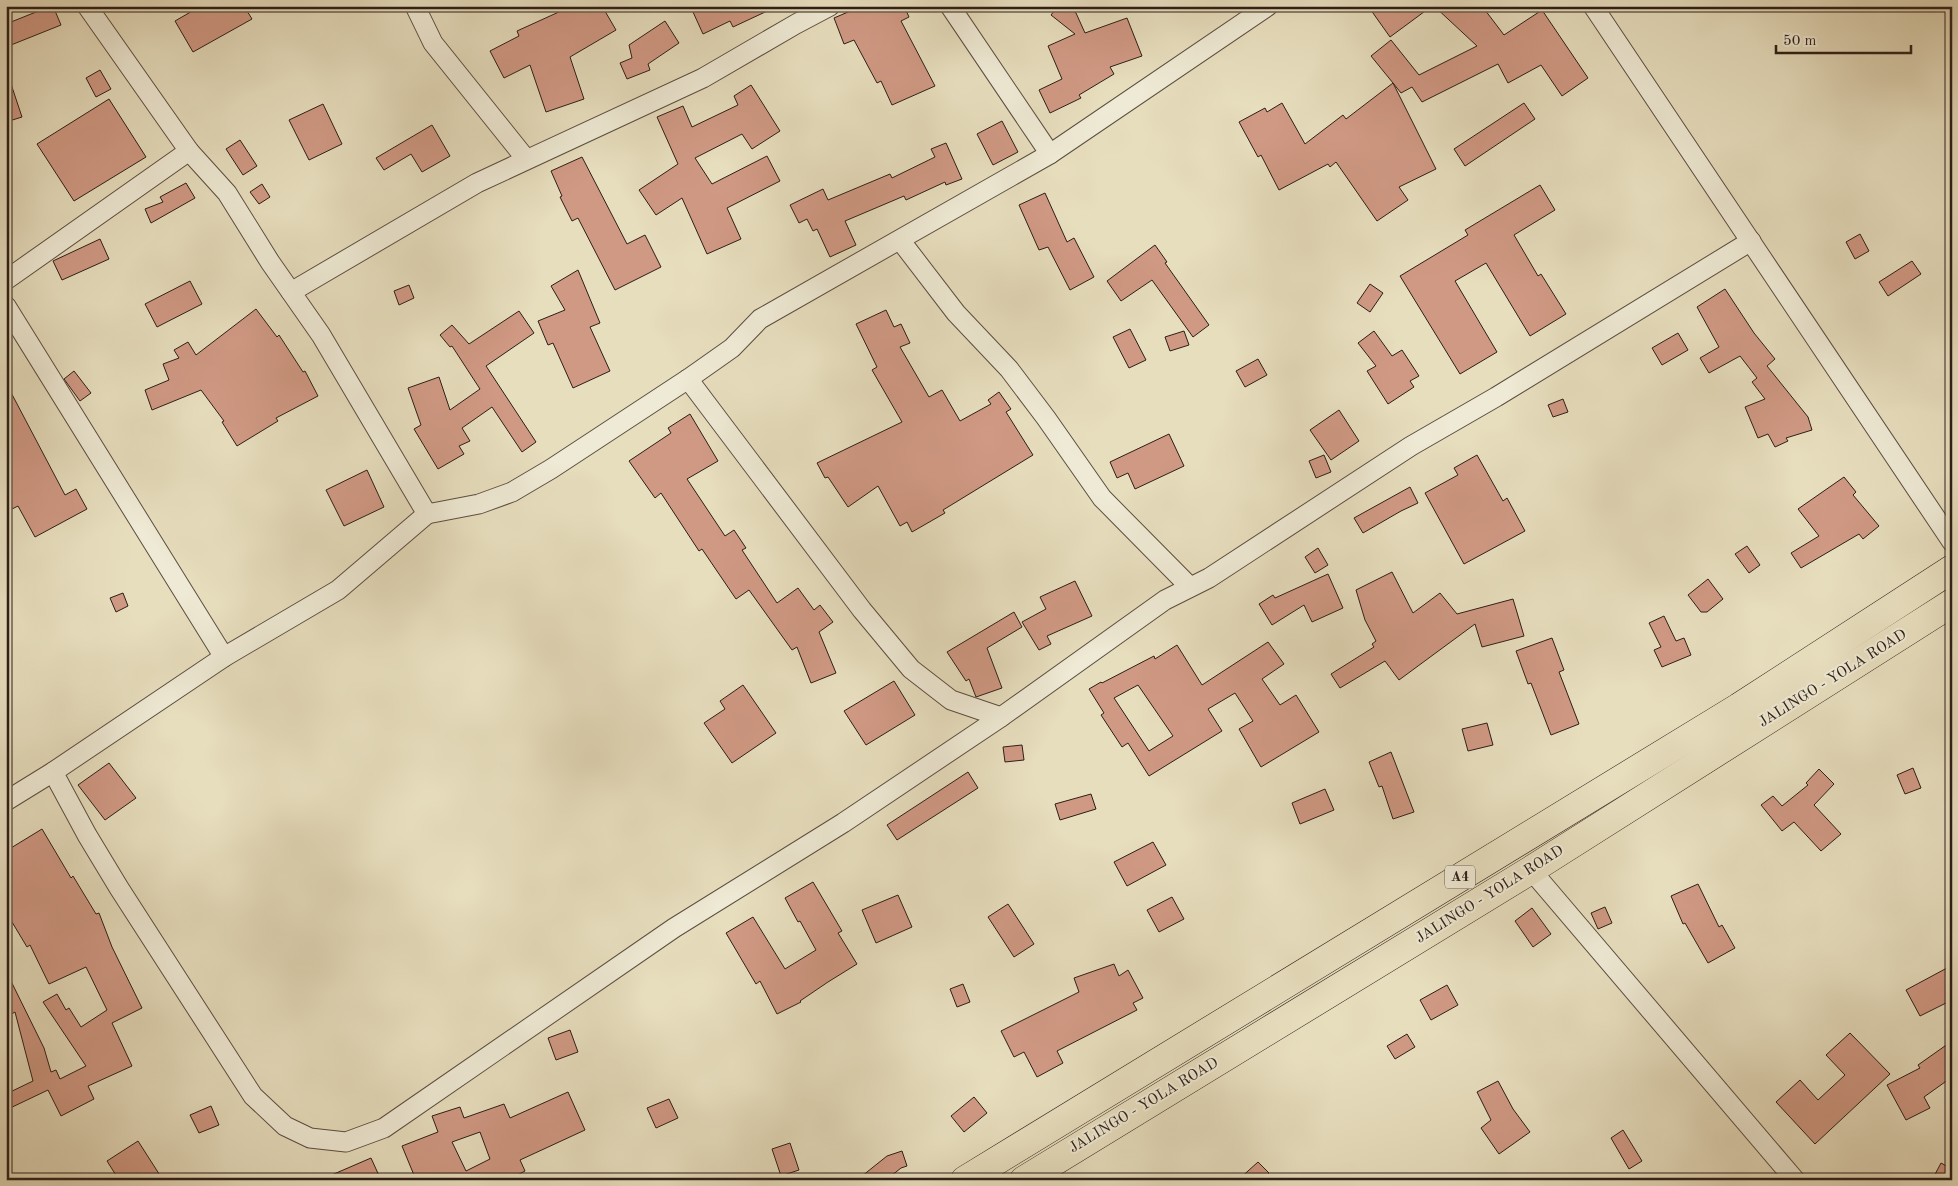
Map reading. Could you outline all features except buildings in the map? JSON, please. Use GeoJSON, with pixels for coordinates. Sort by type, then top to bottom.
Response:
{"type":"FeatureCollection","features":[{"type":"Feature","properties":{"kind":"highway","name":"A4"},"geometry":{"type":"LineString","coordinates":[[965,1180],[1731,712],[1952,568]]}},
{"type":"Feature","properties":{"kind":"highway","name":"JALINGO - YOLA ROAD"},"geometry":{"type":"LineString","coordinates":[[1024,1180],[1531,870],[1952,603]]}},
{"type":"Feature","properties":{"kind":"street"},"geometry":{"type":"LineString","coordinates":[[87,6],[189,151],[227,193],[291,292],[322,335],[427,514]]}},
{"type":"Feature","properties":{"kind":"street"},"geometry":{"type":"LineString","coordinates":[[415,6],[433,43],[526,159]]}},
{"type":"Feature","properties":{"kind":"street"},"geometry":{"type":"LineString","coordinates":[[291,292],[476,183],[703,78],[830,6]]}},
{"type":"Feature","properties":{"kind":"street"},"geometry":{"type":"LineString","coordinates":[[950,6],[1050,154]]}},
{"type":"Feature","properties":{"kind":"street"},"geometry":{"type":"LineString","coordinates":[[6,801],[53,772],[224,657],[338,590],[427,514],[479,504],[512,492],[688,379],[732,348],[760,320],[1050,154],[1268,6]]}},
{"type":"Feature","properties":{"kind":"street"},"geometry":{"type":"LineString","coordinates":[[1593,6],[1952,542]]}},
{"type":"Feature","properties":{"kind":"street"},"geometry":{"type":"LineString","coordinates":[[6,280],[189,151]]}},
{"type":"Feature","properties":{"kind":"street"},"geometry":{"type":"LineString","coordinates":[[900,240],[956,313],[1009,369],[1102,498],[1190,587]]}},
{"type":"Feature","properties":{"kind":"street"},"geometry":{"type":"LineString","coordinates":[[53,772],[87,835],[119,888],[253,1096],[285,1126],[293,1130],[310,1138],[346,1142],[384,1128],[674,928],[843,823],[1001,717],[1165,600],[1209,578],[1411,446],[1496,397],[1751,241]]}},
{"type":"Feature","properties":{"kind":"street"},"geometry":{"type":"LineString","coordinates":[[6,306],[224,657]]}},
{"type":"Feature","properties":{"kind":"street"},"geometry":{"type":"LineString","coordinates":[[688,379],[862,610],[911,669],[951,700],[1001,717]]}},
{"type":"Feature","properties":{"kind":"street"},"geometry":{"type":"LineString","coordinates":[[1531,870],[1794,1180]]}}]}
